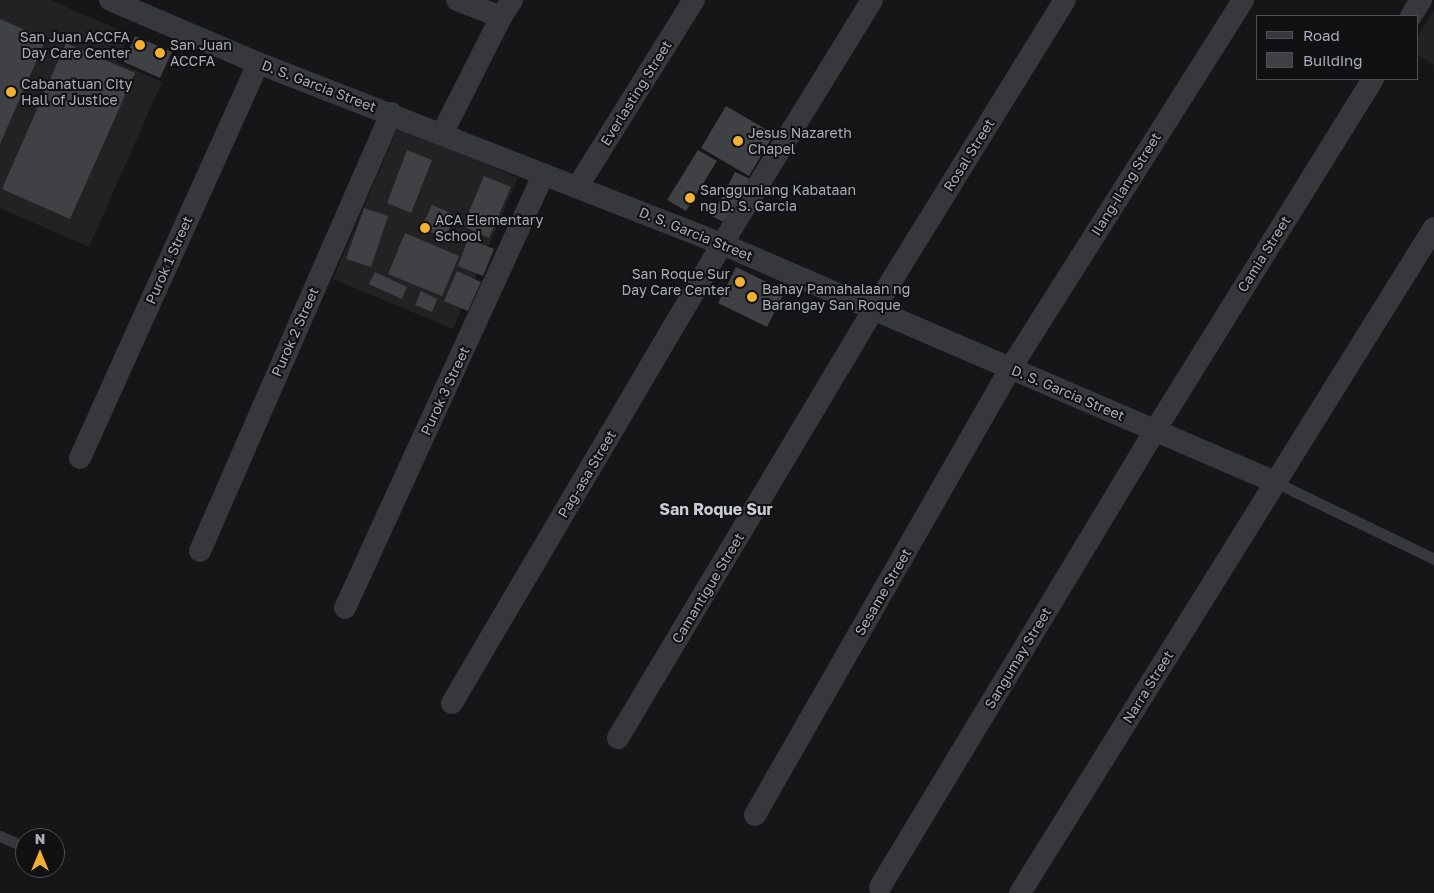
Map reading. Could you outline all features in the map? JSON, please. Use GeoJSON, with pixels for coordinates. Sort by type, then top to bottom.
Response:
{"type":"FeatureCollection","features":[{"type":"Feature","properties":{"kind":"street","name":"D. S. Garcia Street"},"geometry":{"type":"LineString","coordinates":[[110,0],[258,63],[391,113],[722,244],[1276,482]]}},
{"type":"Feature","properties":{"kind":"street"},"geometry":{"type":"LineString","coordinates":[[442,134],[507,9],[457,0]]}},
{"type":"Feature","properties":{"kind":"street","name":"Everlasting Street"},"geometry":{"type":"LineString","coordinates":[[578,186],[694,0]]}},
{"type":"Feature","properties":{"kind":"street","name":"Pag-asa Street"},"geometry":{"type":"LineString","coordinates":[[452,703],[722,244],[872,0]]}},
{"type":"Feature","properties":{"kind":"street","name":"Rosal Street"},"geometry":{"type":"LineString","coordinates":[[874,309],[1065,0]]}},
{"type":"Feature","properties":{"kind":"street","name":"Ilang-Ilang Street"},"geometry":{"type":"LineString","coordinates":[[1010,369],[1243,0]]}},
{"type":"Feature","properties":{"kind":"street"},"geometry":{"type":"LineString","coordinates":[[1412,15],[1421,0]]}},
{"type":"Feature","properties":{"kind":"street","name":"Purok 1 Street"},"geometry":{"type":"LineString","coordinates":[[80,458],[258,63]]}},
{"type":"Feature","properties":{"kind":"street","name":"Camia Street"},"geometry":{"type":"LineString","coordinates":[[1156,429],[1371,80]]}},
{"type":"Feature","properties":{"kind":"street","name":"Purok 2 Street"},"geometry":{"type":"LineString","coordinates":[[200,551],[391,113]]}},
{"type":"Feature","properties":{"kind":"street","name":"Purok 3 Street"},"geometry":{"type":"LineString","coordinates":[[345,608],[544,174]]}},
{"type":"Feature","properties":{"kind":"street","name":"Narra Street"},"geometry":{"type":"LineString","coordinates":[[1020,893],[1434,228]]}},
{"type":"Feature","properties":{"kind":"street","name":"Camantigue Street"},"geometry":{"type":"LineString","coordinates":[[618,738],[874,309]]}},
{"type":"Feature","properties":{"kind":"street","name":"Sesame Street"},"geometry":{"type":"LineString","coordinates":[[756,815],[1010,369]]}},
{"type":"Feature","properties":{"kind":"street","name":"Sangumay Street"},"geometry":{"type":"LineString","coordinates":[[880,887],[1156,429]]}},
{"type":"Feature","properties":{"kind":"lane"},"geometry":{"type":"LineString","coordinates":[[1276,482],[1434,559]]}},
{"type":"Feature","properties":{"kind":"lane"},"geometry":{"type":"LineString","coordinates":[[0,836],[15,843]]}},
{"type":"Feature","properties":{"kind":"shaded area"},"geometry":{"type":"Polygon","coordinates":[[[0,0],[50,0],[129,34],[117,62],[162,82],[89,247],[0,208],[0,0]]]}},
{"type":"Feature","properties":{"kind":"shaded area"},"geometry":{"type":"Polygon","coordinates":[[[1434,10],[1434,65],[1419,56],[1419,34],[1434,10]]]}},
{"type":"Feature","properties":{"kind":"shaded area","name":"ACA Elementary School"},"geometry":{"type":"Polygon","coordinates":[[[398,127],[518,178],[453,329],[333,279],[398,127]]]}},
{"type":"Feature","properties":{"kind":"building","name":"Cabanatuan City Hall of Justice"},"geometry":{"type":"Polygon","coordinates":[[[0,19],[46,39],[0,144],[0,19]]]}},
{"type":"Feature","properties":{"kind":"building"},"geometry":{"type":"Polygon","coordinates":[[[135,36],[172,52],[160,78],[124,62],[135,36]]]}},
{"type":"Feature","properties":{"kind":"building"},"geometry":{"type":"Polygon","coordinates":[[[66,43],[135,73],[70,219],[2,189],[66,43]]]}},
{"type":"Feature","properties":{"kind":"building","name":"Jesus Nazareth Chapel"},"geometry":{"type":"Polygon","coordinates":[[[726,106],[774,134],[749,176],[701,148],[726,106]]]}},
{"type":"Feature","properties":{"kind":"building"},"geometry":{"type":"Polygon","coordinates":[[[407,150],[432,160],[411,213],[387,203],[407,150]]]}},
{"type":"Feature","properties":{"kind":"building"},"geometry":{"type":"Polygon","coordinates":[[[698,150],[717,161],[686,211],[667,200],[698,150]]]}},
{"type":"Feature","properties":{"kind":"building"},"geometry":{"type":"Polygon","coordinates":[[[735,172],[750,179],[727,224],[712,216],[735,172]]]}},
{"type":"Feature","properties":{"kind":"building"},"geometry":{"type":"Polygon","coordinates":[[[484,176],[511,187],[489,238],[463,226],[484,176]]]}},
{"type":"Feature","properties":{"kind":"building"},"geometry":{"type":"Polygon","coordinates":[[[432,205],[455,215],[445,238],[421,228],[432,205]]]}},
{"type":"Feature","properties":{"kind":"building"},"geometry":{"type":"Polygon","coordinates":[[[364,208],[388,216],[371,267],[346,259],[364,208]]]}},
{"type":"Feature","properties":{"kind":"building"},"geometry":{"type":"Polygon","coordinates":[[[405,233],[459,256],[442,296],[388,274],[405,233]]]}},
{"type":"Feature","properties":{"kind":"building"},"geometry":{"type":"Polygon","coordinates":[[[468,239],[494,249],[483,276],[458,266],[468,239]]]}},
{"type":"Feature","properties":{"kind":"building","name":"Bahay Pamahalaan ng Barangay San Roque"},"geometry":{"type":"Polygon","coordinates":[[[736,267],[785,291],[767,327],[718,303],[736,267]]]}},
{"type":"Feature","properties":{"kind":"building"},"geometry":{"type":"Polygon","coordinates":[[[457,271],[481,282],[468,311],[444,301],[457,271]]]}},
{"type":"Feature","properties":{"kind":"building"},"geometry":{"type":"Polygon","coordinates":[[[375,272],[407,287],[402,299],[369,284],[375,272]]]}},
{"type":"Feature","properties":{"kind":"building"},"geometry":{"type":"Polygon","coordinates":[[[421,291],[437,299],[432,312],[415,305],[421,291]]]}},
{"type":"Feature","properties":{"kind":"place","name":"San Juan ACCFA Day Care Center"},"geometry":{"type":"Point","coordinates":[140,45]}},
{"type":"Feature","properties":{"kind":"place","name":"San Juan ACCFA"},"geometry":{"type":"Point","coordinates":[160,53]}},
{"type":"Feature","properties":{"kind":"place","name":"Cabanatuan City Hall of Justice"},"geometry":{"type":"Point","coordinates":[11,92]}},
{"type":"Feature","properties":{"kind":"place","name":"Jesus Nazareth Chapel"},"geometry":{"type":"Point","coordinates":[738,141]}},
{"type":"Feature","properties":{"kind":"place","name":"Sangguniang Kabataan ng D. S. Garcia"},"geometry":{"type":"Point","coordinates":[690,198]}},
{"type":"Feature","properties":{"kind":"place","name":"ACA Elementary School"},"geometry":{"type":"Point","coordinates":[425,228]}},
{"type":"Feature","properties":{"kind":"place","name":"San Roque Sur Day Care Center"},"geometry":{"type":"Point","coordinates":[740,282]}},
{"type":"Feature","properties":{"kind":"place","name":"Bahay Pamahalaan ng Barangay San Roque"},"geometry":{"type":"Point","coordinates":[752,297]}},
{"type":"Feature","properties":{"kind":"district","name":"San Roque Sur"},"geometry":{"type":"Point","coordinates":[716,509]}}]}
